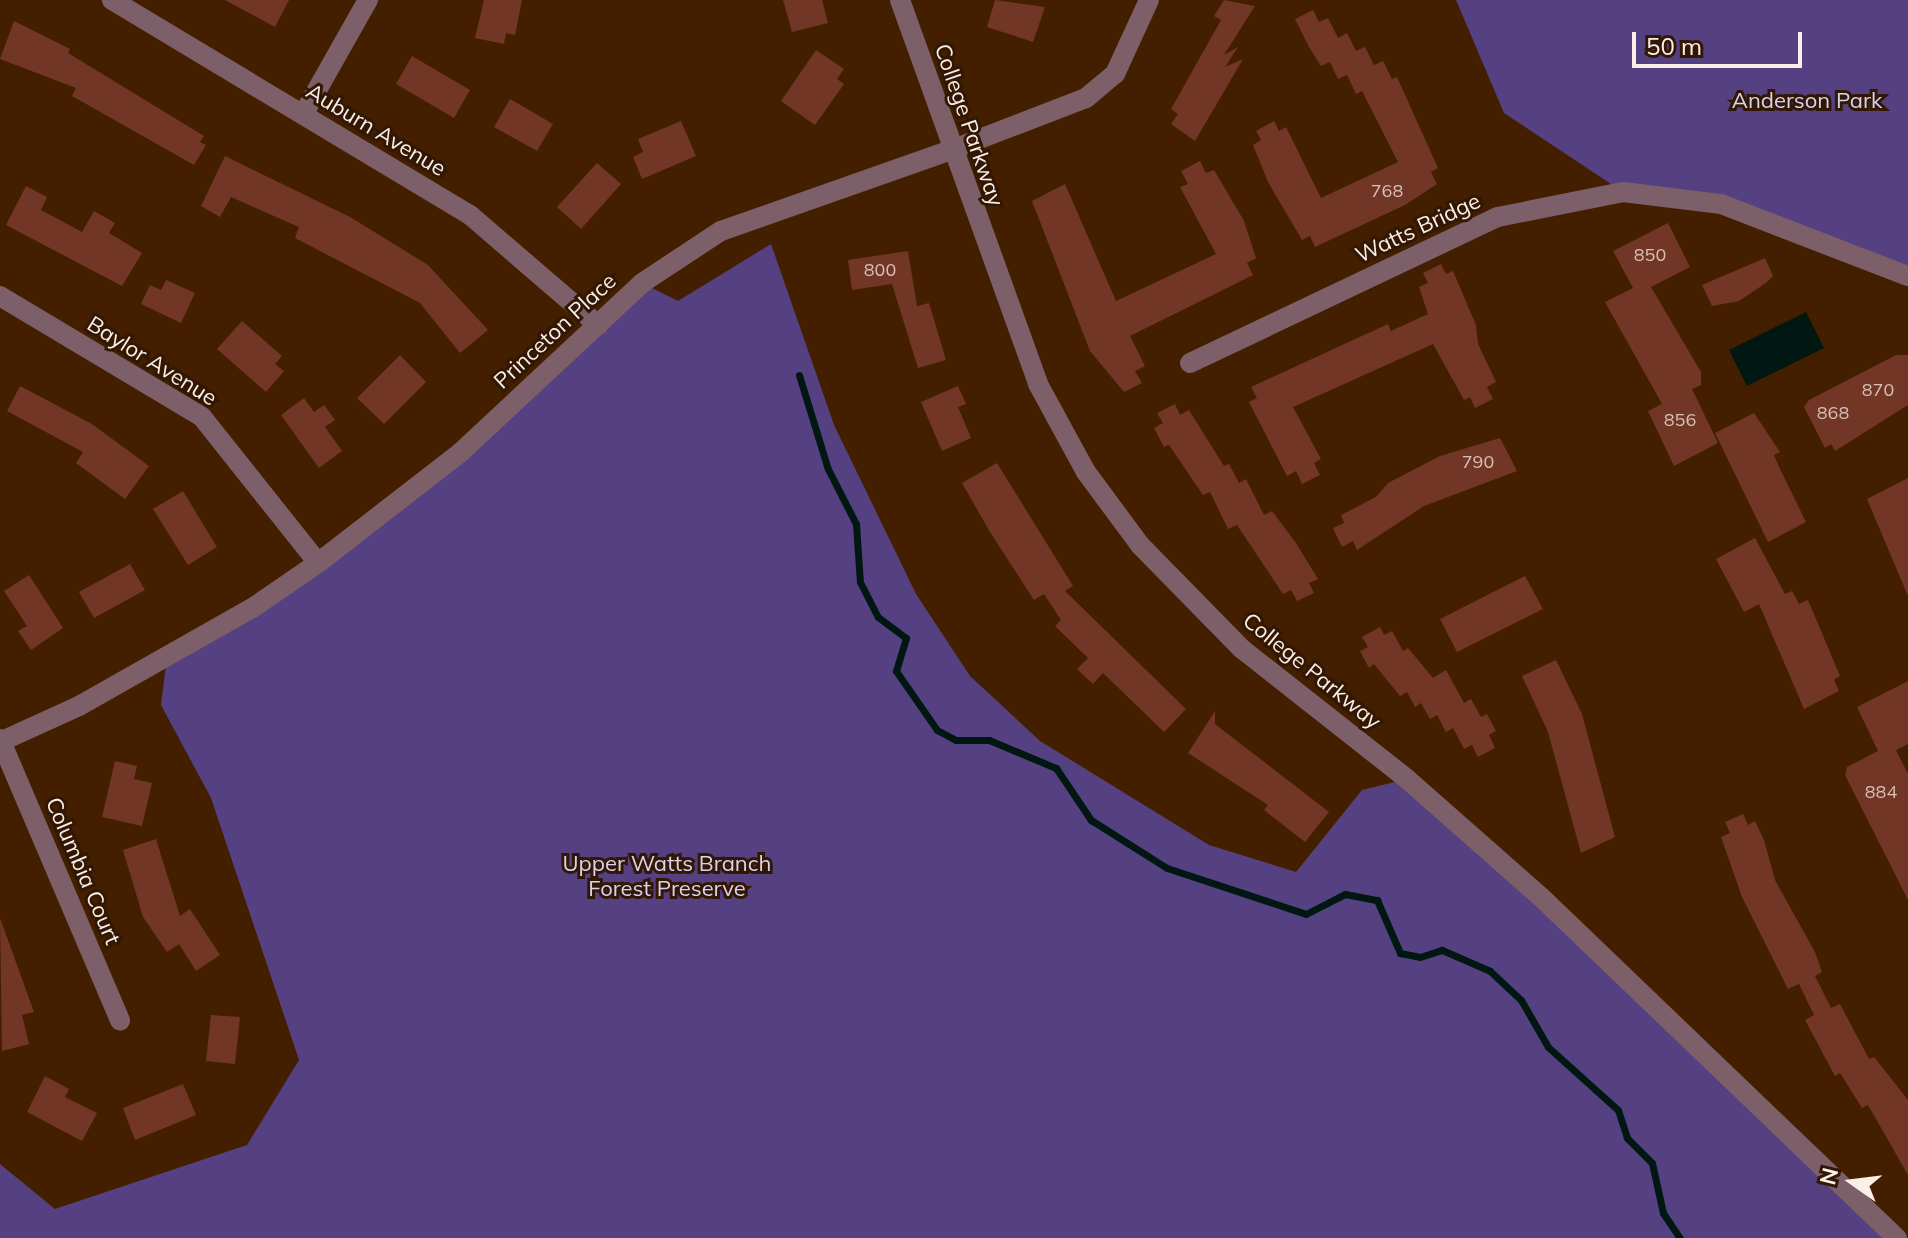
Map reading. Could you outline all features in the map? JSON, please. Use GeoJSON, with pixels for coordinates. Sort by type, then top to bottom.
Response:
{"type":"FeatureCollection","features":[{"type":"Feature","properties":{"kind":"street","name":"Auburn Avenue"},"geometry":{"type":"LineString","coordinates":[[112,0],[304,113],[483,224],[598,325]]}},
{"type":"Feature","properties":{"kind":"street"},"geometry":{"type":"LineString","coordinates":[[304,113],[368,0]]}},
{"type":"Feature","properties":{"kind":"street","name":"College Parkway"},"geometry":{"type":"LineString","coordinates":[[900,0],[951,150],[1038,384],[1086,472],[1140,545],[1242,649],[1407,779],[1542,898],[1897,1238]]}},
{"type":"Feature","properties":{"kind":"street","name":"Princeton Place"},"geometry":{"type":"LineString","coordinates":[[0,741],[79,706],[254,607],[318,563],[461,452],[642,283],[721,231],[951,150],[1086,98],[1115,74],[1149,0]]}},
{"type":"Feature","properties":{"kind":"street","name":"Watts Bridge"},"geometry":{"type":"LineString","coordinates":[[1190,363],[1498,217],[1623,192],[1721,204],[1908,276]]}},
{"type":"Feature","properties":{"kind":"street","name":"Baylor Avenue"},"geometry":{"type":"LineString","coordinates":[[0,296],[202,417],[318,563]]}},
{"type":"Feature","properties":{"kind":"street","name":"Columbia Court"},"geometry":{"type":"LineString","coordinates":[[0,741],[120,1020]]}},
{"type":"Feature","properties":{"kind":"green space","name":"Anderson Park"},"geometry":{"type":"Polygon","coordinates":[[[1456,0],[1908,0],[1908,276],[1721,204],[1623,192],[1504,113],[1456,0]]]}},
{"type":"Feature","properties":{"kind":"green space","name":"Upper Watts Branch Forest Preserve"},"geometry":{"type":"Polygon","coordinates":[[[771,244],[834,425],[916,594],[970,676],[1040,741],[1209,845],[1296,872],[1362,790],[1407,779],[1897,1238],[0,1238],[0,1164],[55,1209],[247,1145],[299,1060],[211,798],[161,705],[167,656],[318,563],[642,283],[678,301],[771,244]]]}},
{"type":"Feature","properties":{"kind":"water"},"geometry":{"type":"Polygon","coordinates":[[[1806,312],[1824,348],[1747,386],[1729,350],[1806,312]]]}},
{"type":"Feature","properties":{"kind":"building"},"geometry":{"type":"Polygon","coordinates":[[[225,0],[289,0],[275,27],[225,0]]]}},
{"type":"Feature","properties":{"kind":"building"},"geometry":{"type":"Polygon","coordinates":[[[484,0],[522,0],[515,35],[506,33],[504,44],[475,38],[484,0]]]}},
{"type":"Feature","properties":{"kind":"building"},"geometry":{"type":"Polygon","coordinates":[[[783,0],[822,0],[828,23],[792,32],[783,0]]]}},
{"type":"Feature","properties":{"kind":"building"},"geometry":{"type":"Polygon","coordinates":[[[995,0],[1045,7],[1033,42],[987,27],[995,0]]]}},
{"type":"Feature","properties":{"kind":"building"},"geometry":{"type":"Polygon","coordinates":[[[1224,0],[1255,6],[1224,55],[1238,47],[1225,67],[1243,59],[1195,141],[1171,124],[1178,114],[1171,109],[1221,20],[1214,16],[1224,0]]]}},
{"type":"Feature","properties":{"kind":"building"},"geometry":{"type":"Polygon","coordinates":[[[1313,10],[1319,22],[1328,18],[1338,38],[1347,33],[1356,51],[1365,47],[1374,65],[1383,61],[1392,79],[1397,77],[1438,168],[1431,172],[1437,184],[1405,205],[1315,247],[1310,236],[1302,240],[1268,182],[1253,145],[1261,140],[1256,131],[1274,121],[1279,131],[1286,127],[1321,198],[1398,162],[1362,91],[1356,94],[1347,75],[1338,79],[1330,62],[1321,66],[1309,47],[1295,19],[1313,10]]]}},
{"type":"Feature","properties":{"kind":"building"},"geometry":{"type":"Polygon","coordinates":[[[14,21],[70,49],[68,53],[204,136],[200,142],[206,145],[194,165],[72,96],[76,88],[0,59],[14,21]]]}},
{"type":"Feature","properties":{"kind":"building"},"geometry":{"type":"Polygon","coordinates":[[[816,50],[844,69],[837,79],[844,84],[815,125],[781,101],[816,50]]]}},
{"type":"Feature","properties":{"kind":"building"},"geometry":{"type":"Polygon","coordinates":[[[412,56],[470,90],[454,118],[396,84],[412,56]]]}},
{"type":"Feature","properties":{"kind":"building"},"geometry":{"type":"Polygon","coordinates":[[[510,99],[553,124],[537,151],[494,127],[510,99]]]}},
{"type":"Feature","properties":{"kind":"building"},"geometry":{"type":"Polygon","coordinates":[[[681,121],[696,156],[642,179],[633,157],[643,152],[638,139],[681,121]]]}},
{"type":"Feature","properties":{"kind":"building"},"geometry":{"type":"Polygon","coordinates":[[[225,156],[350,217],[428,265],[488,330],[460,353],[420,303],[295,238],[299,227],[231,197],[220,217],[201,206],[225,156]]]}},
{"type":"Feature","properties":{"kind":"building"},"geometry":{"type":"Polygon","coordinates":[[[1200,161],[1206,173],[1214,170],[1244,221],[1256,258],[1247,263],[1253,275],[1130,336],[1145,366],[1135,371],[1142,383],[1124,392],[1090,351],[1032,201],[1065,184],[1116,301],[1216,254],[1180,187],[1188,184],[1181,171],[1200,161]]]}},
{"type":"Feature","properties":{"kind":"building"},"geometry":{"type":"Polygon","coordinates":[[[597,163],[621,184],[581,229],[557,207],[597,163]]]}},
{"type":"Feature","properties":{"kind":"building"},"geometry":{"type":"Polygon","coordinates":[[[26,186],[47,197],[41,210],[82,232],[94,211],[115,223],[109,233],[142,253],[122,286],[6,225],[26,186]]]}},
{"type":"Feature","properties":{"kind":"building"},"geometry":{"type":"Polygon","coordinates":[[[1668,223],[1690,267],[1651,287],[1701,372],[1701,385],[1692,389],[1718,443],[1674,466],[1648,411],[1662,404],[1605,302],[1633,288],[1613,251],[1668,223]]]}},
{"type":"Feature","properties":{"kind":"building"},"geometry":{"type":"Polygon","coordinates":[[[908,251],[917,306],[929,303],[946,360],[918,368],[892,284],[852,290],[848,260],[908,251]]]}},
{"type":"Feature","properties":{"kind":"building"},"geometry":{"type":"Polygon","coordinates":[[[1765,258],[1773,276],[1766,283],[1739,301],[1712,306],[1702,285],[1765,258]]]}},
{"type":"Feature","properties":{"kind":"building"},"geometry":{"type":"Polygon","coordinates":[[[1441,264],[1446,274],[1453,271],[1476,325],[1478,344],[1496,382],[1487,387],[1493,399],[1475,408],[1470,397],[1464,400],[1433,344],[1293,407],[1321,459],[1314,463],[1320,475],[1302,484],[1296,471],[1287,476],[1249,402],[1257,398],[1251,387],[1388,324],[1391,331],[1428,314],[1419,287],[1428,283],[1423,273],[1441,264]]]}},
{"type":"Feature","properties":{"kind":"building"},"geometry":{"type":"Polygon","coordinates":[[[166,280],[195,293],[181,323],[141,304],[150,285],[161,290],[166,280]]]}},
{"type":"Feature","properties":{"kind":"building"},"geometry":{"type":"Polygon","coordinates":[[[242,321],[282,356],[275,364],[284,371],[266,392],[217,349],[242,321]]]}},
{"type":"Feature","properties":{"kind":"building"},"geometry":{"type":"Polygon","coordinates":[[[400,355],[426,382],[384,424],[357,398],[400,355]]]}},
{"type":"Feature","properties":{"kind":"building"},"geometry":{"type":"Polygon","coordinates":[[[1896,355],[1908,355],[1908,405],[1835,451],[1831,444],[1825,448],[1804,407],[1809,400],[1896,355]]]}},
{"type":"Feature","properties":{"kind":"building"},"geometry":{"type":"Polygon","coordinates":[[[20,386],[92,424],[149,466],[125,499],[76,463],[83,452],[7,411],[20,386]]]}},
{"type":"Feature","properties":{"kind":"building"},"geometry":{"type":"Polygon","coordinates":[[[958,386],[966,404],[958,407],[971,438],[942,451],[921,402],[958,386]]]}},
{"type":"Feature","properties":{"kind":"building"},"geometry":{"type":"Polygon","coordinates":[[[304,398],[314,412],[324,405],[335,420],[325,427],[342,451],[319,468],[281,415],[304,398]]]}},
{"type":"Feature","properties":{"kind":"building"},"geometry":{"type":"Polygon","coordinates":[[[1175,404],[1180,415],[1189,410],[1224,466],[1229,464],[1239,483],[1246,479],[1264,515],[1272,511],[1296,543],[1318,579],[1309,583],[1314,593],[1297,601],[1291,590],[1283,594],[1237,525],[1228,529],[1210,492],[1203,495],[1169,445],[1164,447],[1154,428],[1163,423],[1157,413],[1175,404]]]}},
{"type":"Feature","properties":{"kind":"building"},"geometry":{"type":"Polygon","coordinates":[[[1754,413],[1780,452],[1774,455],[1806,522],[1768,542],[1715,433],[1754,413]]]}},
{"type":"Feature","properties":{"kind":"building"},"geometry":{"type":"Polygon","coordinates":[[[1500,438],[1517,471],[1424,506],[1357,550],[1353,541],[1342,547],[1333,528],[1344,523],[1341,515],[1376,497],[1388,483],[1440,456],[1500,438]]]}},
{"type":"Feature","properties":{"kind":"building"},"geometry":{"type":"Polygon","coordinates":[[[997,463],[1073,586],[1065,591],[1186,709],[1164,732],[1103,673],[1093,684],[1077,669],[1088,658],[1055,626],[1061,620],[1044,594],[1034,600],[990,532],[962,483],[997,463]]]}},
{"type":"Feature","properties":{"kind":"building"},"geometry":{"type":"Polygon","coordinates":[[[1908,478],[1908,596],[1867,499],[1908,478]]]}},
{"type":"Feature","properties":{"kind":"building"},"geometry":{"type":"Polygon","coordinates":[[[183,491],[217,547],[188,565],[153,509],[183,491]]]}},
{"type":"Feature","properties":{"kind":"building"},"geometry":{"type":"Polygon","coordinates":[[[1755,538],[1785,594],[1792,591],[1799,604],[1808,600],[1840,676],[1834,680],[1839,691],[1804,709],[1759,604],[1744,612],[1716,559],[1755,538]]]}},
{"type":"Feature","properties":{"kind":"building"},"geometry":{"type":"Polygon","coordinates":[[[130,564],[145,590],[94,618],[79,592],[130,564]]]}},
{"type":"Feature","properties":{"kind":"building"},"geometry":{"type":"Polygon","coordinates":[[[29,575],[63,628],[31,650],[18,631],[27,626],[4,591],[29,575]]]}},
{"type":"Feature","properties":{"kind":"building"},"geometry":{"type":"Polygon","coordinates":[[[1525,576],[1543,609],[1457,652],[1440,619],[1525,576]]]}},
{"type":"Feature","properties":{"kind":"building"},"geometry":{"type":"Polygon","coordinates":[[[1380,627],[1384,635],[1392,631],[1403,651],[1408,648],[1433,678],[1446,670],[1464,703],[1471,699],[1481,717],[1487,714],[1496,731],[1489,735],[1495,748],[1478,757],[1472,745],[1464,749],[1453,728],[1446,732],[1437,715],[1430,719],[1421,703],[1415,707],[1407,692],[1400,696],[1374,664],[1369,668],[1360,651],[1368,647],[1362,637],[1380,627]]]}},
{"type":"Feature","properties":{"kind":"building"},"geometry":{"type":"Polygon","coordinates":[[[1556,660],[1582,714],[1615,837],[1581,853],[1548,732],[1522,676],[1556,660]]]}},
{"type":"Feature","properties":{"kind":"building"},"geometry":{"type":"Polygon","coordinates":[[[1908,681],[1908,744],[1896,750],[1908,774],[1908,900],[1845,775],[1847,767],[1878,751],[1857,707],[1908,681]]]}},
{"type":"Feature","properties":{"kind":"building"},"geometry":{"type":"Polygon","coordinates":[[[1215,711],[1215,724],[1329,812],[1305,842],[1264,810],[1268,805],[1188,753],[1215,711]]]}},
{"type":"Feature","properties":{"kind":"building"},"geometry":{"type":"Polygon","coordinates":[[[115,761],[137,766],[134,779],[152,783],[142,826],[102,817],[115,761]]]}},
{"type":"Feature","properties":{"kind":"building"},"geometry":{"type":"Polygon","coordinates":[[[1743,814],[1748,825],[1755,821],[1764,840],[1775,880],[1815,952],[1822,972],[1815,976],[1831,1008],[1840,1004],[1869,1059],[1874,1057],[1908,1100],[1908,1175],[1868,1105],[1862,1108],[1840,1073],[1835,1076],[1805,1020],[1814,1015],[1799,984],[1788,989],[1742,897],[1721,837],[1730,833],[1725,822],[1743,814]]]}},
{"type":"Feature","properties":{"kind":"building"},"geometry":{"type":"Polygon","coordinates":[[[156,839],[180,916],[190,909],[220,955],[196,971],[179,944],[167,952],[143,917],[123,850],[156,839]]]}},
{"type":"Feature","properties":{"kind":"building"},"geometry":{"type":"Polygon","coordinates":[[[0,918],[34,1012],[22,1015],[29,1044],[2,1051],[0,918]]]}},
{"type":"Feature","properties":{"kind":"building"},"geometry":{"type":"Polygon","coordinates":[[[211,1015],[240,1017],[235,1064],[206,1061],[211,1015]]]}},
{"type":"Feature","properties":{"kind":"building"},"geometry":{"type":"Polygon","coordinates":[[[45,1076],[69,1089],[65,1097],[97,1113],[82,1141],[27,1112],[45,1076]]]}},
{"type":"Feature","properties":{"kind":"building"},"geometry":{"type":"Polygon","coordinates":[[[183,1084],[196,1115],[135,1140],[123,1108],[183,1084]]]}},
{"type":"Feature","properties":{"kind":"waterway"},"geometry":{"type":"LineString","coordinates":[[799,375],[828,469],[856,524],[860,582],[878,617],[906,638],[896,671],[937,730],[956,740],[989,740],[1056,768],[1091,820],[1167,868],[1306,914],[1345,894],[1377,900],[1400,953],[1420,957],[1442,950],[1490,971],[1521,1000],[1548,1047],[1618,1110],[1627,1138],[1652,1163],[1663,1213],[1680,1238]]}}]}
